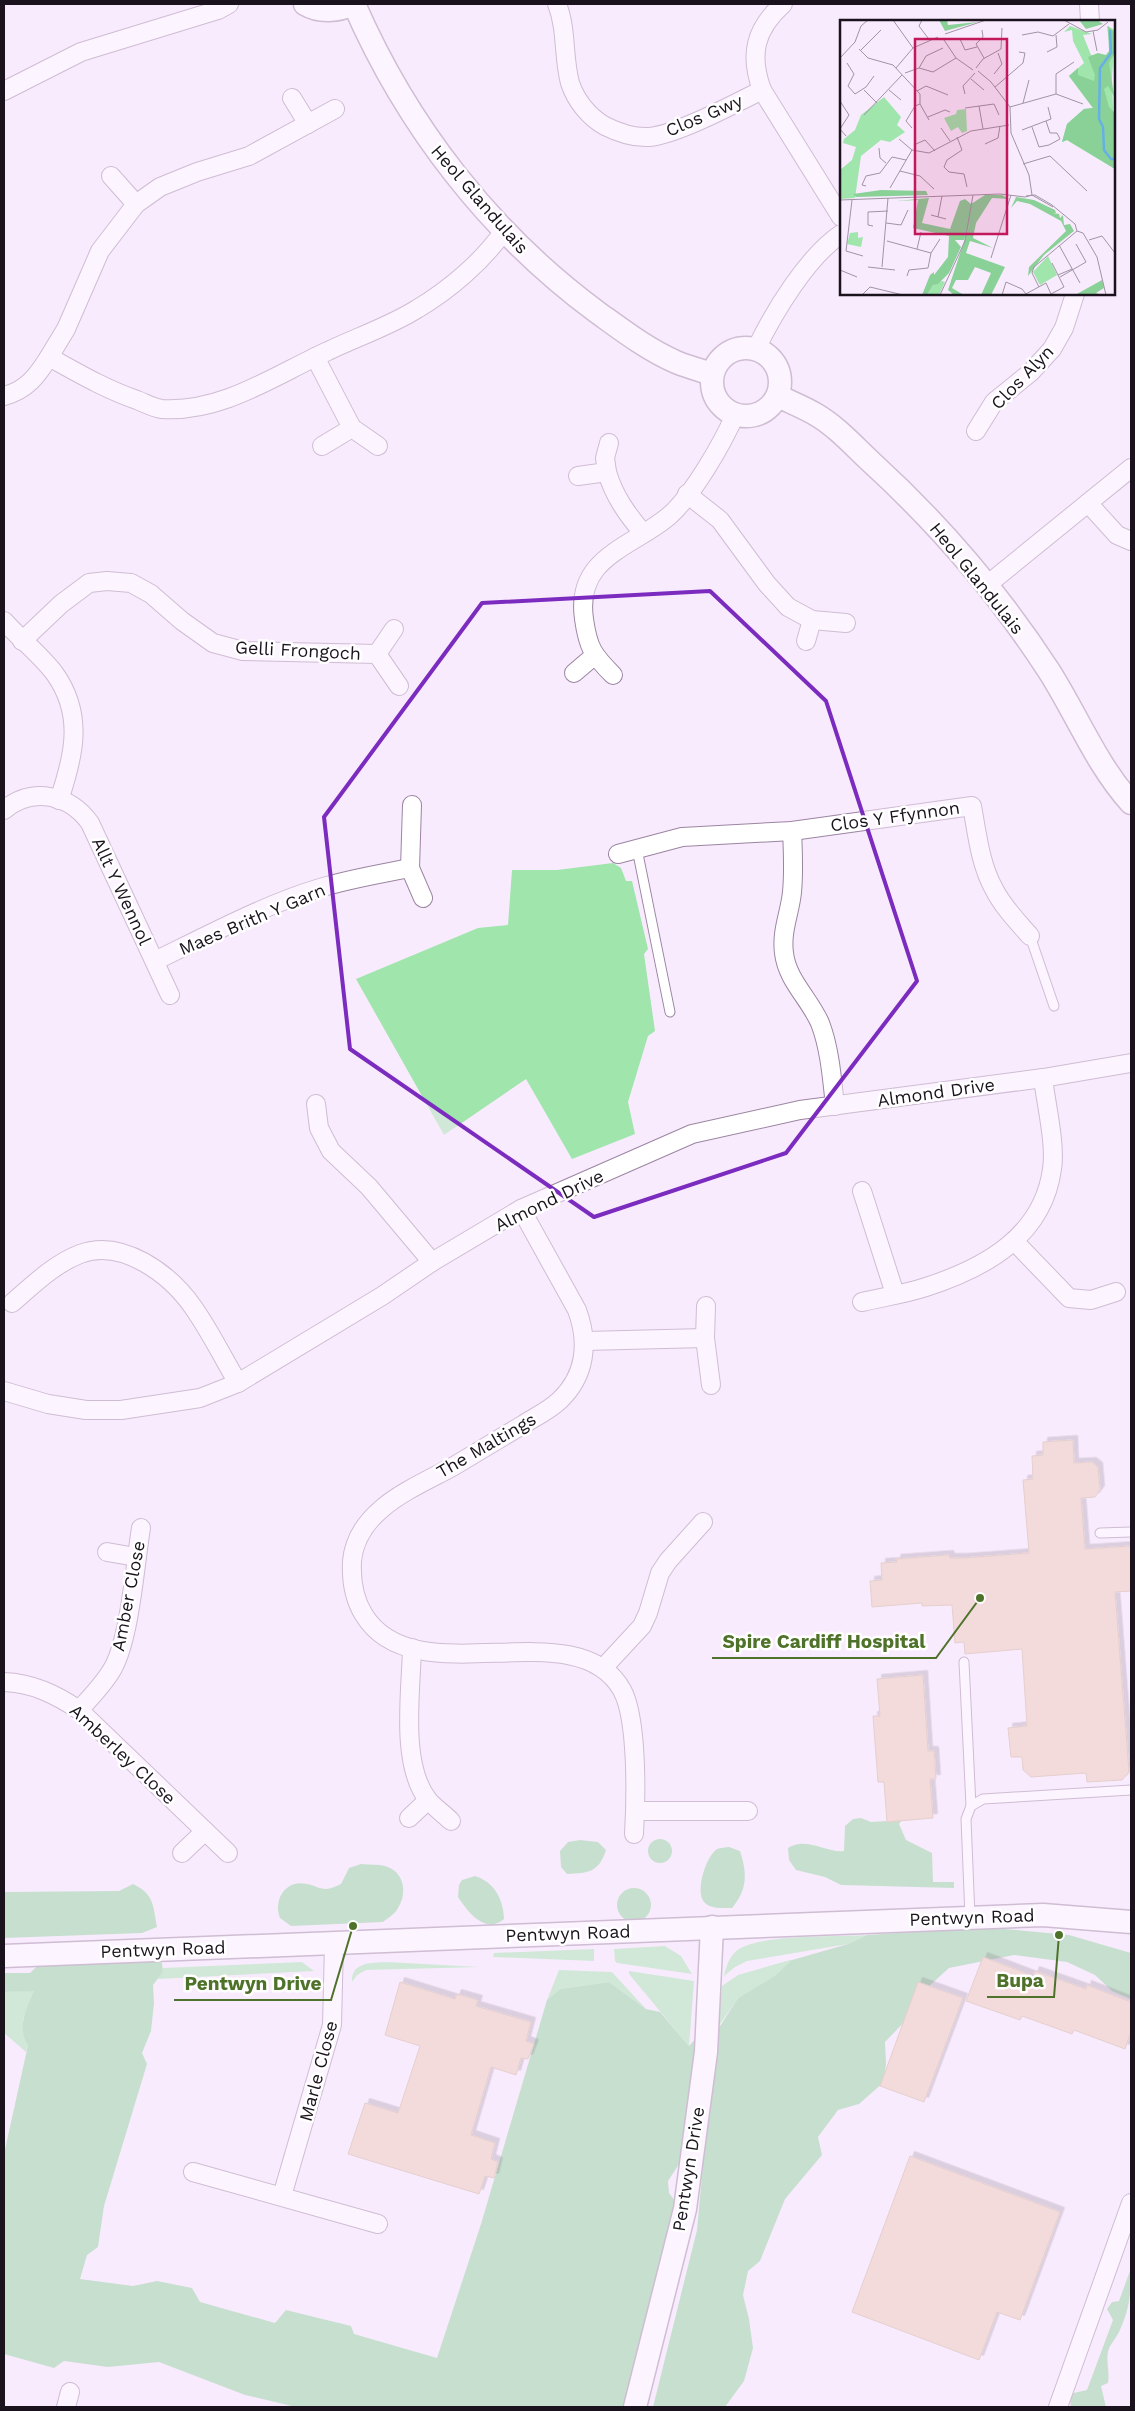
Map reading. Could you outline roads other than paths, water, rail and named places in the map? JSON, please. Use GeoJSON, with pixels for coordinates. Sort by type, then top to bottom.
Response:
{"type":"FeatureCollection","features":[{"type":"Feature","properties":{"kind":"street"},"geometry":{"type":"LineString","coordinates":[[4,91],[81,52],[218,10],[229,4]]}},
{"type":"Feature","properties":{"kind":"street"},"geometry":{"type":"LineString","coordinates":[[304,4],[324,10],[340,10],[354,4]]}},
{"type":"Feature","properties":{"kind":"street","name":"Heol Glandulais"},"geometry":{"type":"LineString","coordinates":[[354,4],[394,83],[429,141],[463,185],[504,231],[578,298],[620,329],[677,363],[712,374]]}},
{"type":"Feature","properties":{"kind":"street","name":"Clos Gwy"},"geometry":{"type":"LineString","coordinates":[[557,4],[562,17],[570,83],[579,102],[594,120],[614,131],[631,136],[650,137],[668,132],[762,90]]}},
{"type":"Feature","properties":{"kind":"street"},"geometry":{"type":"LineString","coordinates":[[783,4],[769,16],[760,31],[755,52],[757,76],[762,90],[840,215]]}},
{"type":"Feature","properties":{"kind":"street"},"geometry":{"type":"LineString","coordinates":[[1089,4],[1090,20]]}},
{"type":"Feature","properties":{"kind":"street"},"geometry":{"type":"LineString","coordinates":[[292,98],[308,124]]}},
{"type":"Feature","properties":{"kind":"street"},"geometry":{"type":"LineString","coordinates":[[4,396],[21,390],[36,378],[66,329],[100,251],[136,204],[160,187],[197,172],[250,156],[335,109]]}},
{"type":"Feature","properties":{"kind":"street"},"geometry":{"type":"LineString","coordinates":[[111,176],[136,204]]}},
{"type":"Feature","properties":{"kind":"street"},"geometry":{"type":"LineString","coordinates":[[49,356],[106,389],[159,408],[186,409],[221,401],[267,382],[315,357],[416,310],[454,282],[494,245],[504,231]]}},
{"type":"Feature","properties":{"kind":"street"},"geometry":{"type":"LineString","coordinates":[[756,349],[764,331],[797,282],[819,255],[840,235]]}},
{"type":"Feature","properties":{"kind":"street","name":"Clos Alyn"},"geometry":{"type":"LineString","coordinates":[[976,430],[994,402],[1031,372],[1052,349],[1064,328],[1075,295]]}},
{"type":"Feature","properties":{"kind":"street"},"geometry":{"type":"LineString","coordinates":[[744,348],[756,349],[766,354],[779,371],[781,382],[778,396],[764,412],[753,416],[735,415],[720,404],[714,393],[712,374],[720,358],[744,348]]}},
{"type":"Feature","properties":{"kind":"street"},"geometry":{"type":"LineString","coordinates":[[315,357],[352,428],[378,446]]}},
{"type":"Feature","properties":{"kind":"street","name":"Heol Glandulais"},"geometry":{"type":"LineString","coordinates":[[778,396],[816,415],[834,428],[906,494],[987,585],[1049,672],[1106,771],[1131,803]]}},
{"type":"Feature","properties":{"kind":"street"},"geometry":{"type":"LineString","coordinates":[[613,675],[594,656],[586,635],[582,605],[588,578],[604,560],[669,516],[687,494],[726,436],[735,415]]}},
{"type":"Feature","properties":{"kind":"street"},"geometry":{"type":"LineString","coordinates":[[322,446],[352,428]]}},
{"type":"Feature","properties":{"kind":"street"},"geometry":{"type":"LineString","coordinates":[[609,444],[605,458],[611,488],[626,513],[643,533]]}},
{"type":"Feature","properties":{"kind":"street"},"geometry":{"type":"LineString","coordinates":[[987,585],[1131,468]]}},
{"type":"Feature","properties":{"kind":"street"},"geometry":{"type":"LineString","coordinates":[[578,476],[607,472]]}},
{"type":"Feature","properties":{"kind":"street"},"geometry":{"type":"LineString","coordinates":[[687,494],[720,520],[767,584],[788,607],[812,620],[846,623]]}},
{"type":"Feature","properties":{"kind":"street"},"geometry":{"type":"LineString","coordinates":[[1088,503],[1117,535],[1131,541]]}},
{"type":"Feature","properties":{"kind":"street","name":"Gelli Frongoch"},"geometry":{"type":"LineString","coordinates":[[22,641],[61,604],[88,584],[107,581],[131,583],[152,594],[182,621],[213,643],[243,651],[377,654]]}},
{"type":"Feature","properties":{"kind":"street"},"geometry":{"type":"LineString","coordinates":[[806,641],[812,620]]}},
{"type":"Feature","properties":{"kind":"street"},"geometry":{"type":"LineString","coordinates":[[4,621],[54,674],[69,701],[74,724],[74,751],[59,800]]}},
{"type":"Feature","properties":{"kind":"street","name":"Gelli Frongoch"},"geometry":{"type":"LineString","coordinates":[[377,654],[394,629]]}},
{"type":"Feature","properties":{"kind":"street","name":"Gelli Frongoch"},"geometry":{"type":"LineString","coordinates":[[377,654],[399,686]]}},
{"type":"Feature","properties":{"kind":"street"},"geometry":{"type":"LineString","coordinates":[[574,673],[594,656]]}},
{"type":"Feature","properties":{"kind":"street","name":"Allt Y Wennol"},"geometry":{"type":"LineString","coordinates":[[4,810],[27,798],[46,794],[80,810],[90,823],[170,995]]}},
{"type":"Feature","properties":{"kind":"street"},"geometry":{"type":"LineString","coordinates":[[412,805],[410,868],[423,898]]}},
{"type":"Feature","properties":{"kind":"street","name":"Clos Y Ffynnon"},"geometry":{"type":"LineString","coordinates":[[618,854],[682,837],[792,831],[972,806],[984,865],[993,888],[1030,936]]}},
{"type":"Feature","properties":{"kind":"street"},"geometry":{"type":"LineString","coordinates":[[792,831],[792,894],[783,935],[784,952],[787,969],[810,1003],[820,1024],[831,1070],[835,1106]]}},
{"type":"Feature","properties":{"kind":"street","name":"Maes Brith Y Garn"},"geometry":{"type":"LineString","coordinates":[[155,961],[248,917],[319,888],[410,868]]}},
{"type":"Feature","properties":{"kind":"street","name":"Almond Drive"},"geometry":{"type":"LineString","coordinates":[[4,1391],[48,1404],[86,1410],[121,1410],[200,1398],[238,1383],[521,1209],[692,1134],[800,1110],[1043,1078],[1131,1063]]}},
{"type":"Feature","properties":{"kind":"street"},"geometry":{"type":"LineString","coordinates":[[862,1302],[924,1288],[956,1276],[1014,1241],[1028,1228],[1042,1207],[1053,1167],[1043,1078]]}},
{"type":"Feature","properties":{"kind":"street"},"geometry":{"type":"LineString","coordinates":[[316,1104],[319,1128],[331,1150],[369,1187],[432,1262]]}},
{"type":"Feature","properties":{"kind":"street"},"geometry":{"type":"LineString","coordinates":[[862,1191],[894,1294]]}},
{"type":"Feature","properties":{"kind":"street","name":"The Maltings"},"geometry":{"type":"LineString","coordinates":[[521,1209],[577,1310],[585,1341],[584,1356],[578,1374],[571,1387],[559,1402],[506,1435],[390,1501],[368,1522],[357,1539],[352,1559],[352,1581],[359,1606],[372,1628],[391,1640],[412,1648],[433,1652],[554,1654],[589,1661],[604,1667]]}},
{"type":"Feature","properties":{"kind":"street"},"geometry":{"type":"LineString","coordinates":[[1014,1241],[1070,1298],[1092,1300],[1116,1292]]}},
{"type":"Feature","properties":{"kind":"street"},"geometry":{"type":"LineString","coordinates":[[12,1303],[49,1272],[80,1254],[100,1249],[123,1252],[148,1266],[172,1283],[193,1306],[238,1383]]}},
{"type":"Feature","properties":{"kind":"street"},"geometry":{"type":"LineString","coordinates":[[706,1306],[705,1338],[711,1386]]}},
{"type":"Feature","properties":{"kind":"street"},"geometry":{"type":"LineString","coordinates":[[585,1341],[705,1338]]}},
{"type":"Feature","properties":{"kind":"street"},"geometry":{"type":"LineString","coordinates":[[634,1834],[636,1811],[632,1724],[629,1706],[621,1689],[604,1667],[642,1626],[648,1613],[660,1573],[668,1561],[703,1522]]}},
{"type":"Feature","properties":{"kind":"street","name":"Amber Close"},"geometry":{"type":"LineString","coordinates":[[79,1710],[99,1688],[113,1668],[118,1655],[124,1634],[141,1528]]}},
{"type":"Feature","properties":{"kind":"street"},"geometry":{"type":"LineString","coordinates":[[106,1552],[136,1557]]}},
{"type":"Feature","properties":{"kind":"street"},"geometry":{"type":"LineString","coordinates":[[412,1648],[410,1749],[413,1771],[428,1800],[451,1821]]}},
{"type":"Feature","properties":{"kind":"street","name":"Amberley Close"},"geometry":{"type":"LineString","coordinates":[[4,1682],[40,1689],[59,1697],[79,1710],[228,1853]]}},
{"type":"Feature","properties":{"kind":"street"},"geometry":{"type":"LineString","coordinates":[[409,1818],[428,1800]]}},
{"type":"Feature","properties":{"kind":"street"},"geometry":{"type":"LineString","coordinates":[[636,1811],[748,1811]]}},
{"type":"Feature","properties":{"kind":"street"},"geometry":{"type":"LineString","coordinates":[[182,1853],[205,1831]]}},
{"type":"Feature","properties":{"kind":"street","name":"Pentwyn Road"},"geometry":{"type":"LineString","coordinates":[[4,1956],[1043,1914],[1131,1922]]}},
{"type":"Feature","properties":{"kind":"street","name":"Pentwyn Drive"},"geometry":{"type":"LineString","coordinates":[[635,2407],[685,2209],[706,2052],[712,1927]]}},
{"type":"Feature","properties":{"kind":"street","name":"Marle Close"},"geometry":{"type":"LineString","coordinates":[[282,2196],[332,2025],[334,1943]]}},
{"type":"Feature","properties":{"kind":"street"},"geometry":{"type":"LineString","coordinates":[[193,2172],[378,2224]]}},
{"type":"Feature","properties":{"kind":"street"},"geometry":{"type":"LineString","coordinates":[[1058,2407],[1131,2203]]}},
{"type":"Feature","properties":{"kind":"lane"},"geometry":{"type":"LineString","coordinates":[[638,849],[670,1012]]}},
{"type":"Feature","properties":{"kind":"lane"},"geometry":{"type":"LineString","coordinates":[[1030,936],[1054,1006]]}},
{"type":"Feature","properties":{"kind":"lane"},"geometry":{"type":"LineString","coordinates":[[1100,1533],[1131,1532]]}},
{"type":"Feature","properties":{"kind":"lane"},"geometry":{"type":"LineString","coordinates":[[964,1662],[971,1806],[966,1819],[970,1918]]}},
{"type":"Feature","properties":{"kind":"lane"},"geometry":{"type":"LineString","coordinates":[[971,1806],[983,1799],[1131,1790]]}},
{"type":"Feature","properties":{"kind":"place","name":"Spire Cardiff Hospital"},"geometry":{"type":"Point","coordinates":[980,1598]}},
{"type":"Feature","properties":{"kind":"place","name":"Pentwyn Drive"},"geometry":{"type":"Point","coordinates":[353,1926]}},
{"type":"Feature","properties":{"kind":"place","name":"Bupa"},"geometry":{"type":"Point","coordinates":[1059,1935]}}]}
